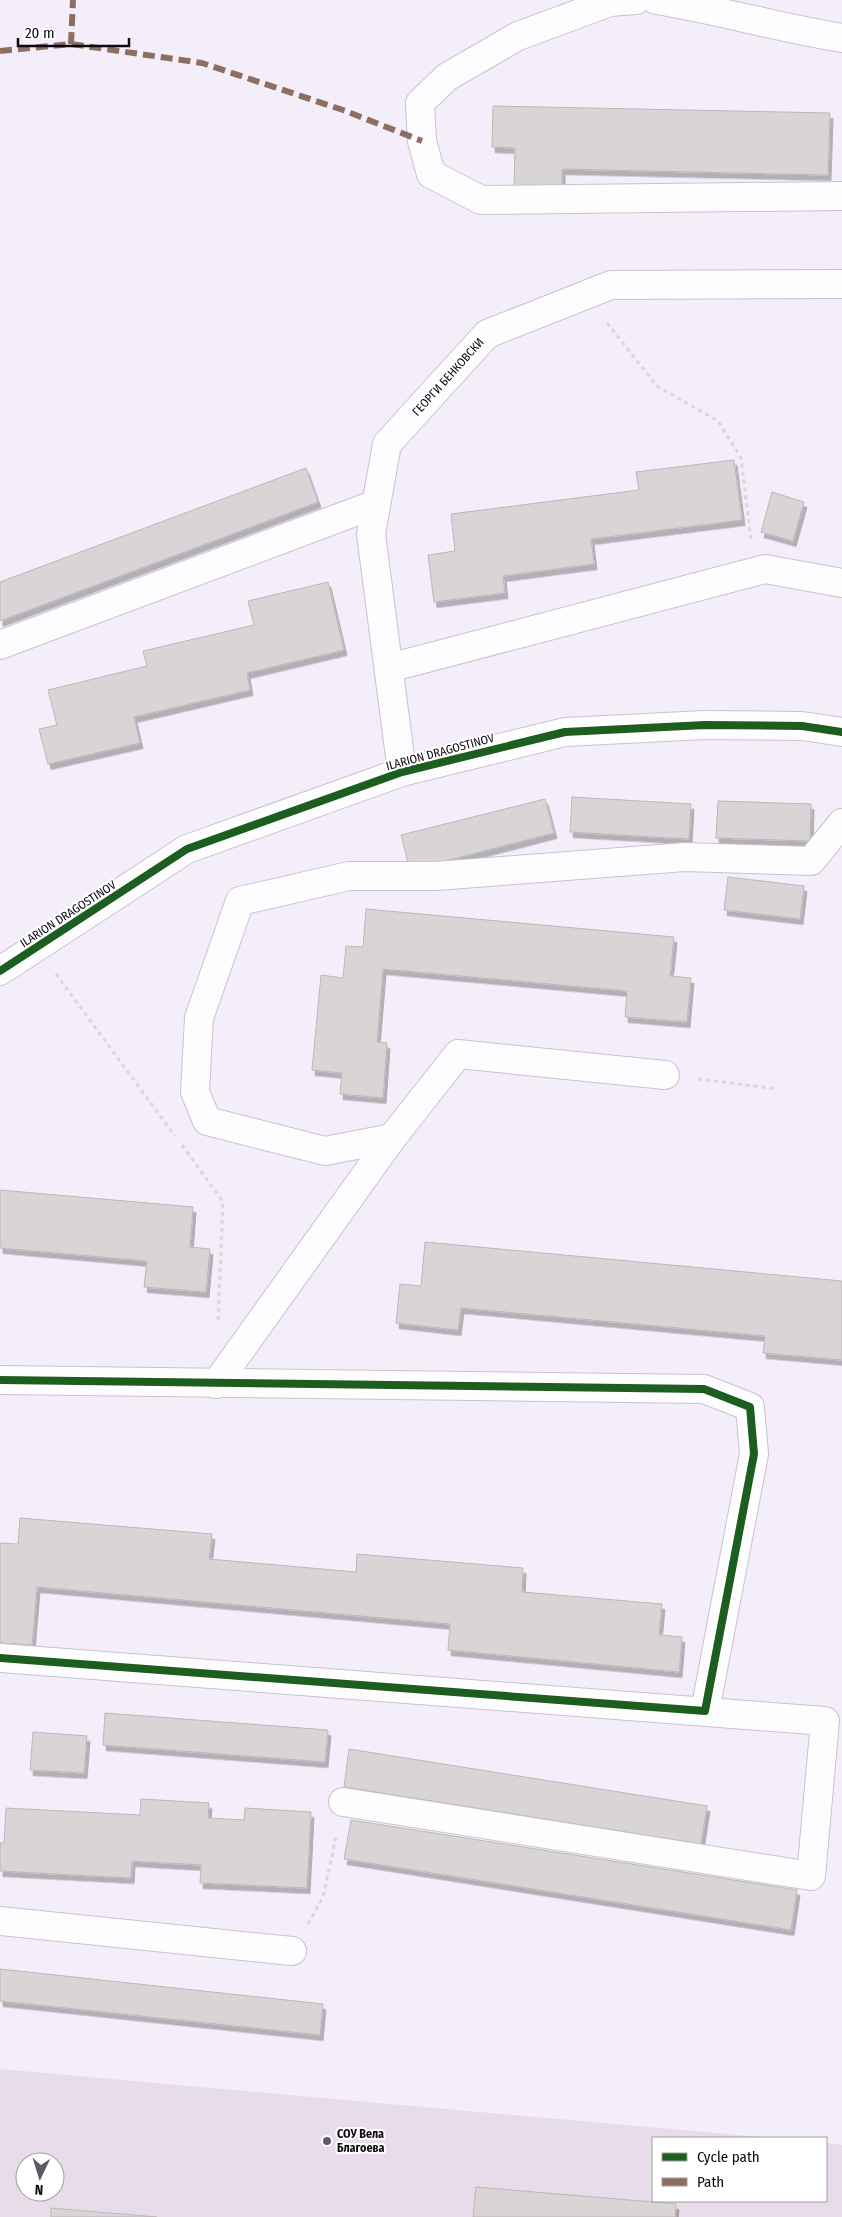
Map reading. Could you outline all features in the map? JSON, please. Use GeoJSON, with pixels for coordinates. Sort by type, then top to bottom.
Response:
{"type":"FeatureCollection","features":[{"type":"Feature","properties":{"kind":"street"},"geometry":{"type":"LineString","coordinates":[[636,0],[610,2],[518,36],[447,77],[420,103],[422,141],[431,174],[481,200],[842,196]]}},
{"type":"Feature","properties":{"kind":"street"},"geometry":{"type":"LineString","coordinates":[[656,0],[713,10],[772,25],[842,38]]}},
{"type":"Feature","properties":{"kind":"street","name":"ГЕОРГИ БЕНКОВСКИ"},"geometry":{"type":"LineString","coordinates":[[402,772],[371,534],[387,444],[487,334],[611,285],[842,284]]}},
{"type":"Feature","properties":{"kind":"street"},"geometry":{"type":"LineString","coordinates":[[0,645],[376,504]]}},
{"type":"Feature","properties":{"kind":"street"},"geometry":{"type":"LineString","coordinates":[[388,668],[765,569],[842,583]]}},
{"type":"Feature","properties":{"kind":"street","name":"ILARION DRAGOSTINOV"},"geometry":{"type":"LineString","coordinates":[[0,971],[187,849],[402,772],[565,732],[705,725],[802,726],[842,732]]}},
{"type":"Feature","properties":{"kind":"street"},"geometry":{"type":"LineString","coordinates":[[392,1138],[325,1151],[207,1121],[195,1092],[199,1018],[240,902],[349,876],[436,876],[686,858],[811,861],[842,823]]}},
{"type":"Feature","properties":{"kind":"street"},"geometry":{"type":"LineString","coordinates":[[216,1384],[392,1138],[458,1054],[665,1075]]}},
{"type":"Feature","properties":{"kind":"street"},"geometry":{"type":"LineString","coordinates":[[0,1380],[704,1389],[750,1407],[754,1454],[705,1711]]}},
{"type":"Feature","properties":{"kind":"street"},"geometry":{"type":"LineString","coordinates":[[0,1658],[825,1721],[811,1876],[343,1802]]}},
{"type":"Feature","properties":{"kind":"street"},"geometry":{"type":"LineString","coordinates":[[0,1921],[292,1951]]}},
{"type":"Feature","properties":{"kind":"path"},"geometry":{"type":"LineString","coordinates":[[586,295],[656,386],[718,421],[741,458],[756,572]]}},
{"type":"Feature","properties":{"kind":"path"},"geometry":{"type":"LineString","coordinates":[[36,948],[223,1202],[218,1326]]}},
{"type":"Feature","properties":{"kind":"path"},"geometry":{"type":"LineString","coordinates":[[665,1075],[777,1089]]}},
{"type":"Feature","properties":{"kind":"path"},"geometry":{"type":"LineString","coordinates":[[292,1951],[323,1897],[343,1802]]}},
{"type":"Feature","properties":{"kind":"shaded area","name":"СОУ Вела Благоева"},"geometry":{"type":"Polygon","coordinates":[[[0,2069],[760,2137],[652,2137],[652,2202],[827,2202],[827,2143],[842,2145],[842,2217],[0,2217],[0,2069]]]}},
{"type":"Feature","properties":{"kind":"building"},"geometry":{"type":"Polygon","coordinates":[[[493,106],[830,113],[828,175],[562,169],[562,188],[514,188],[515,148],[492,147],[493,106]]]}},
{"type":"Feature","properties":{"kind":"building"},"geometry":{"type":"Polygon","coordinates":[[[734,460],[742,520],[591,539],[594,564],[503,576],[505,593],[434,602],[428,555],[455,551],[451,514],[639,490],[636,472],[734,460]]]}},
{"type":"Feature","properties":{"kind":"building"},"geometry":{"type":"Polygon","coordinates":[[[306,468],[318,502],[0,621],[0,582],[306,468]]]}},
{"type":"Feature","properties":{"kind":"building"},"geometry":{"type":"Polygon","coordinates":[[[772,492],[804,502],[793,541],[761,532],[772,492]]]}},
{"type":"Feature","properties":{"kind":"building"},"geometry":{"type":"Polygon","coordinates":[[[328,582],[344,650],[247,673],[250,690],[134,717],[140,743],[48,764],[39,729],[57,725],[48,690],[147,666],[143,651],[254,625],[248,601],[328,582]]]}},
{"type":"Feature","properties":{"kind":"building"},"geometry":{"type":"Polygon","coordinates":[[[572,797],[691,804],[689,839],[570,832],[572,797]]]}},
{"type":"Feature","properties":{"kind":"building"},"geometry":{"type":"Polygon","coordinates":[[[545,799],[554,833],[410,870],[401,835],[545,799]]]}},
{"type":"Feature","properties":{"kind":"building"},"geometry":{"type":"Polygon","coordinates":[[[718,801],[811,804],[810,841],[716,838],[718,801]]]}},
{"type":"Feature","properties":{"kind":"building"},"geometry":{"type":"Polygon","coordinates":[[[728,877],[804,886],[800,919],[724,910],[728,877]]]}},
{"type":"Feature","properties":{"kind":"building"},"geometry":{"type":"Polygon","coordinates":[[[366,909],[674,937],[670,976],[691,978],[687,1022],[625,1017],[627,991],[383,969],[377,1042],[387,1043],[383,1098],[340,1094],[342,1073],[312,1070],[321,975],[343,978],[346,946],[363,947],[366,909]]]}},
{"type":"Feature","properties":{"kind":"building"},"geometry":{"type":"Polygon","coordinates":[[[0,1190],[193,1207],[190,1247],[210,1249],[206,1292],[144,1287],[147,1261],[0,1248],[0,1190]]]}},
{"type":"Feature","properties":{"kind":"building"},"geometry":{"type":"Polygon","coordinates":[[[425,1242],[842,1281],[842,1360],[763,1353],[765,1336],[461,1308],[458,1330],[396,1323],[400,1284],[421,1286],[425,1242]]]}},
{"type":"Feature","properties":{"kind":"building"},"geometry":{"type":"Polygon","coordinates":[[[20,1518],[212,1534],[209,1559],[356,1572],[357,1554],[523,1568],[522,1592],[662,1604],[659,1635],[682,1637],[679,1672],[448,1650],[450,1624],[37,1587],[32,1645],[0,1643],[0,1543],[18,1544],[20,1518]]]}},
{"type":"Feature","properties":{"kind":"building"},"geometry":{"type":"Polygon","coordinates":[[[105,1713],[328,1730],[325,1762],[103,1745],[105,1713]]]}},
{"type":"Feature","properties":{"kind":"building"},"geometry":{"type":"Polygon","coordinates":[[[33,1732],[87,1736],[84,1773],[30,1770],[33,1732]]]}},
{"type":"Feature","properties":{"kind":"building"},"geometry":{"type":"Polygon","coordinates":[[[349,1749],[707,1806],[701,1844],[344,1787],[349,1749]]]}},
{"type":"Feature","properties":{"kind":"building"},"geometry":{"type":"Polygon","coordinates":[[[141,1799],[209,1803],[208,1818],[244,1820],[245,1808],[311,1812],[307,1888],[200,1883],[201,1865],[132,1861],[131,1878],[0,1871],[0,1843],[4,1843],[6,1808],[140,1815],[141,1799]]]}},
{"type":"Feature","properties":{"kind":"building"},"geometry":{"type":"Polygon","coordinates":[[[351,1820],[797,1890],[791,1930],[344,1859],[351,1820]]]}},
{"type":"Feature","properties":{"kind":"building"},"geometry":{"type":"Polygon","coordinates":[[[0,1969],[323,2004],[320,2035],[0,2001],[0,1969]]]}},
{"type":"Feature","properties":{"kind":"building"},"geometry":{"type":"Polygon","coordinates":[[[476,2187],[676,2204],[675,2217],[473,2217],[476,2187]]]}},
{"type":"Feature","properties":{"kind":"building"},"geometry":{"type":"Polygon","coordinates":[[[51,2208],[157,2217],[51,2217],[51,2208]]]}},
{"type":"Feature","properties":{"kind":"marked path"},"geometry":{"type":"LineString","coordinates":[[71,44],[73,0]]}},
{"type":"Feature","properties":{"kind":"marked path"},"geometry":{"type":"LineString","coordinates":[[0,51],[71,44],[202,63],[343,110],[422,141]]}},
{"type":"Feature","properties":{"kind":"cycle path"},"geometry":{"type":"LineString","coordinates":[[0,971],[187,849],[402,772],[565,732],[705,725],[802,726],[842,732]]}},
{"type":"Feature","properties":{"kind":"cycle path"},"geometry":{"type":"LineString","coordinates":[[0,1380],[704,1389],[750,1407],[754,1454],[705,1711],[0,1658]]}},
{"type":"Feature","properties":{"kind":"place","name":"СОУ Вела Благоева"},"geometry":{"type":"Point","coordinates":[327,2141]}}]}
